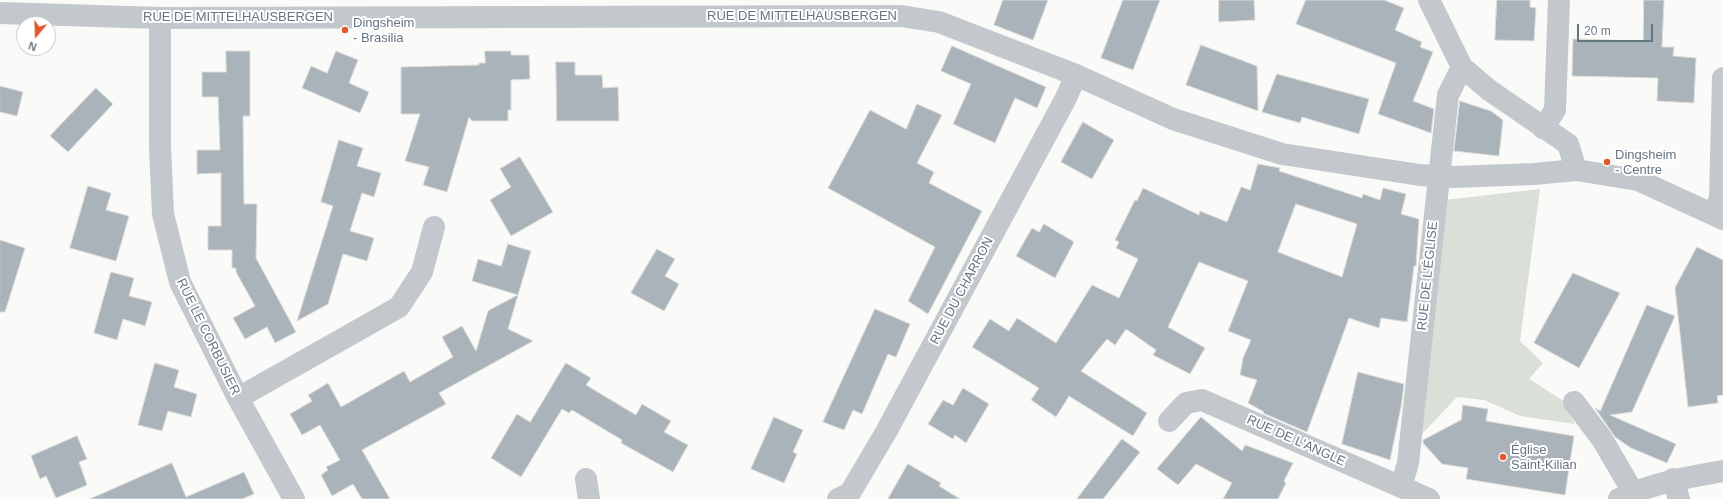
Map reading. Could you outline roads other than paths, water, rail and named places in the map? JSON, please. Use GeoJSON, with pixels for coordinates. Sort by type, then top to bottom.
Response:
{"type":"FeatureCollection","features":[{"type":"Feature","properties":{"kind":"street"},"geometry":{"type":"LineString","coordinates":[[1543,128],[1556,110],[1559,0]]}},
{"type":"Feature","properties":{"kind":"street"},"geometry":{"type":"LineString","coordinates":[[1438,5],[1462,68],[1489,90],[1568,144],[1576,170]]}},
{"type":"Feature","properties":{"kind":"street","name":"RUE DE MITTELHAUSBERGEN"},"geometry":{"type":"LineString","coordinates":[[0,13],[160,18],[383,9],[901,16],[939,22],[1076,75],[1173,119],[1282,154],[1420,175],[1438,176],[1534,174],[1576,170],[1638,180],[1719,217]]}},
{"type":"Feature","properties":{"kind":"street","name":"RUE LE CORBUSIER"},"geometry":{"type":"LineString","coordinates":[[160,18],[160,147],[163,214],[180,282],[238,398],[294,499]]}},
{"type":"Feature","properties":{"kind":"street","name":"RUE DE L'ÉGLISE"},"geometry":{"type":"LineString","coordinates":[[1401,487],[1408,463],[1448,95],[1462,68]]}},
{"type":"Feature","properties":{"kind":"street","name":"RUE DU CHARRON"},"geometry":{"type":"LineString","coordinates":[[838,499],[850,492],[886,432],[1066,98],[1076,75]]}},
{"type":"Feature","properties":{"kind":"street"},"geometry":{"type":"LineString","coordinates":[[1719,217],[1723,78]]}},
{"type":"Feature","properties":{"kind":"street"},"geometry":{"type":"LineString","coordinates":[[238,398],[399,307],[422,272],[434,226]]}},
{"type":"Feature","properties":{"kind":"street","name":"RUE DE L'ANGLE"},"geometry":{"type":"LineString","coordinates":[[1169,421],[1186,403],[1202,400],[1429,499]]}},
{"type":"Feature","properties":{"kind":"street"},"geometry":{"type":"LineString","coordinates":[[1574,402],[1602,439],[1626,496],[1676,489],[1723,471]]}},
{"type":"Feature","properties":{"kind":"place","name":"Dingsheim - Brasilia"},"geometry":{"type":"Point","coordinates":[345,30]}},
{"type":"Feature","properties":{"kind":"place","name":"Dingsheim - Centre"},"geometry":{"type":"Point","coordinates":[1607,162]}},
{"type":"Feature","properties":{"kind":"place","name":"Église Saint-Kilian"},"geometry":{"type":"Point","coordinates":[1503,457]}}]}
